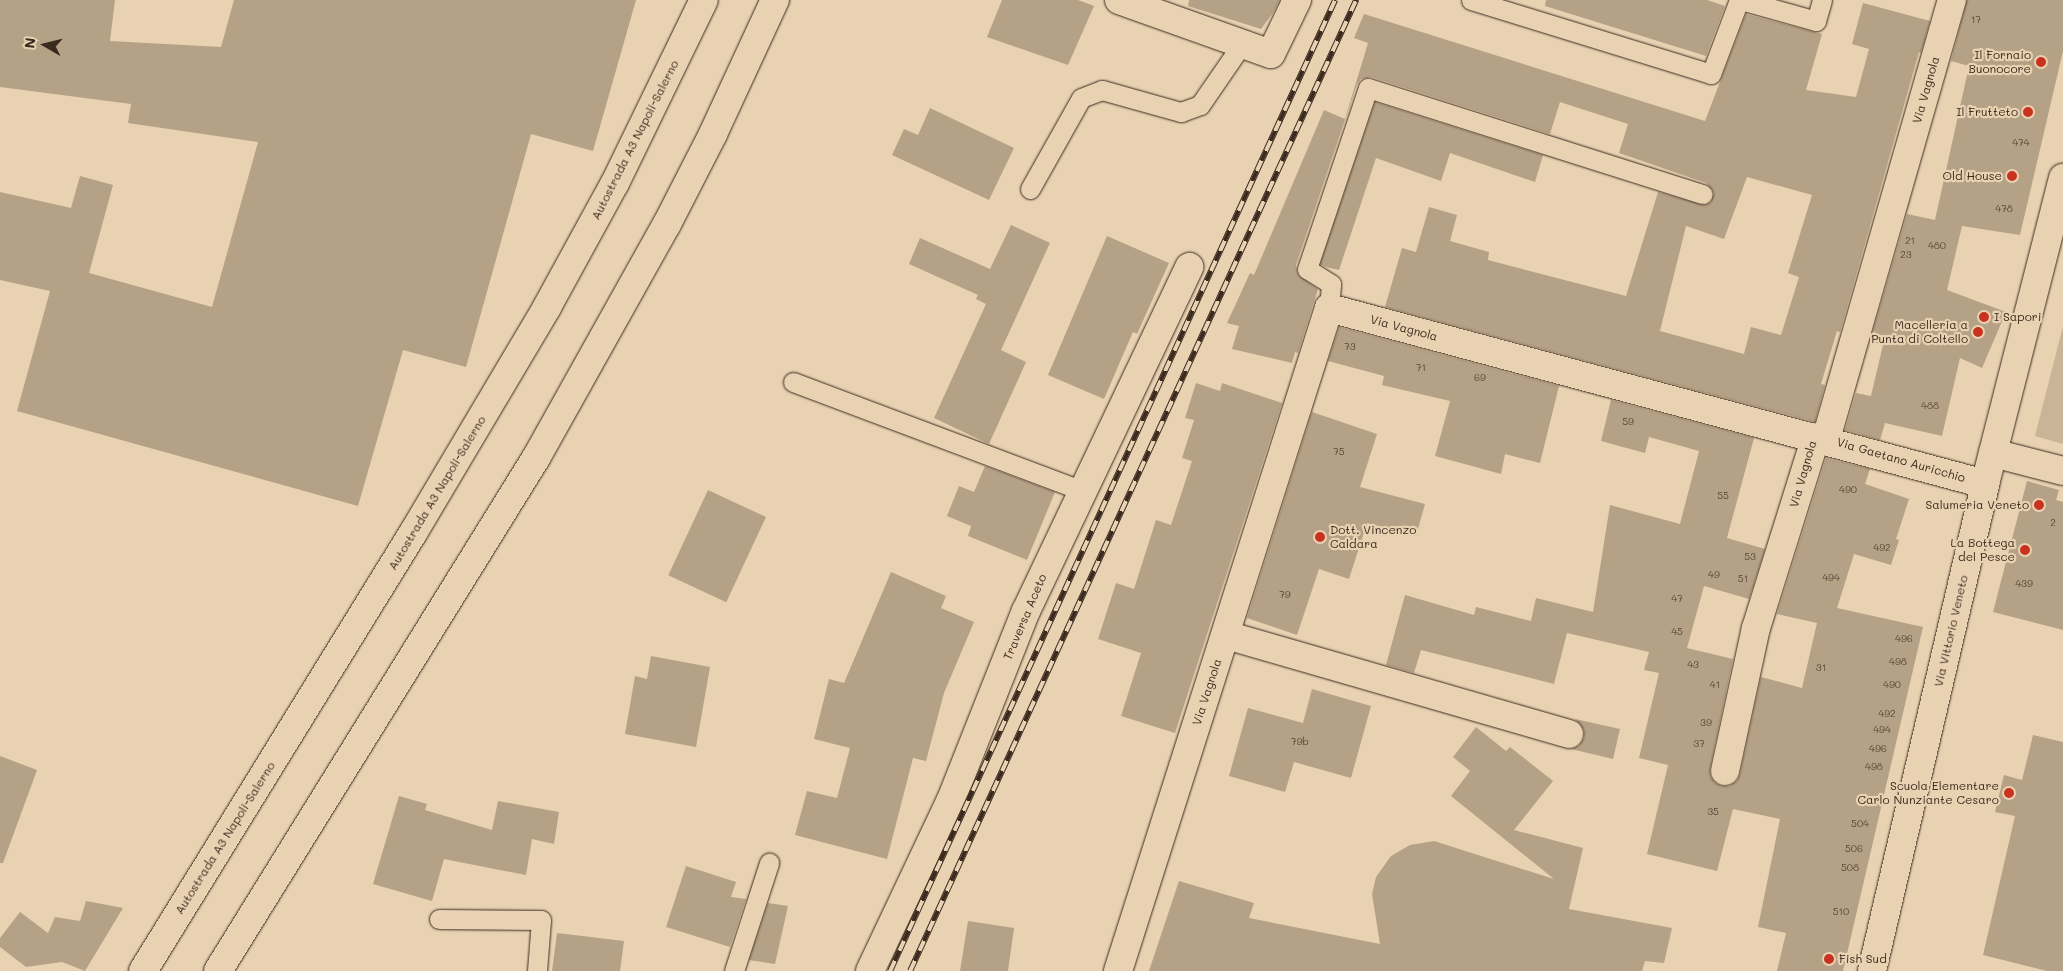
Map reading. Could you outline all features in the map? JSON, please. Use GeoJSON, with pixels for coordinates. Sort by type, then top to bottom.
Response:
{"type":"FeatureCollection","features":[{"type":"Feature","properties":{"kind":"main road","name":"Autostrada A3 Napoli-Salerno"},"geometry":{"type":"LineString","coordinates":[[144,971],[413,533],[547,307],[614,183],[704,0]]}},
{"type":"Feature","properties":{"kind":"main road"},"geometry":{"type":"LineString","coordinates":[[218,971],[536,458],[667,224],[713,134],[775,0]]}},
{"type":"Feature","properties":{"kind":"main road"},"geometry":{"type":"LineString","coordinates":[[1119,0],[1271,54],[1297,0]]}},
{"type":"Feature","properties":{"kind":"main road","name":"Via Vagnola"},"geometry":{"type":"LineString","coordinates":[[1725,770],[1756,628],[1821,438],[1952,0]]}},
{"type":"Feature","properties":{"kind":"main road","name":"Via Vittorio Veneto"},"geometry":{"type":"LineString","coordinates":[[1872,971],[1985,484],[2060,204],[2063,178]]}},
{"type":"Feature","properties":{"kind":"main road","name":"Traversa Aceto"},"geometry":{"type":"LineString","coordinates":[[870,971],[951,800],[1026,612],[1189,267]]}},
{"type":"Feature","properties":{"kind":"main road","name":"Via Vagnola"},"geometry":{"type":"LineString","coordinates":[[1118,971],[1329,308],[1821,438]]}},
{"type":"Feature","properties":{"kind":"main road","name":"Via Gaetano Auricchio"},"geometry":{"type":"LineString","coordinates":[[1821,438],[1985,484]]}},
{"type":"Feature","properties":{"kind":"main road"},"geometry":{"type":"LineString","coordinates":[[1994,453],[2063,471]]}},
{"type":"Feature","properties":{"kind":"main road"},"geometry":{"type":"LineString","coordinates":[[1226,635],[1569,734]]}},
{"type":"Feature","properties":{"kind":"lane"},"geometry":{"type":"LineString","coordinates":[[1471,0],[1711,74],[1740,0],[1816,21],[1822,0]]}},
{"type":"Feature","properties":{"kind":"lane"},"geometry":{"type":"LineString","coordinates":[[1030,189],[1081,98],[1102,90],[1181,112],[1200,105],[1242,44]]}},
{"type":"Feature","properties":{"kind":"lane"},"geometry":{"type":"LineString","coordinates":[[1329,308],[1331,284],[1307,269],[1368,88],[1703,194]]}},
{"type":"Feature","properties":{"kind":"lane"},"geometry":{"type":"LineString","coordinates":[[794,382],[1083,491]]}},
{"type":"Feature","properties":{"kind":"lane"},"geometry":{"type":"LineString","coordinates":[[734,971],[768,863]]}},
{"type":"Feature","properties":{"kind":"lane"},"geometry":{"type":"LineString","coordinates":[[439,919],[540,920],[537,971]]}},
{"type":"Feature","properties":{"kind":"shaded area"},"geometry":{"type":"Polygon","coordinates":[[[2063,326],[2063,444],[2035,436],[2063,326]]]}},
{"type":"Feature","properties":{"kind":"building"},"geometry":{"type":"Polygon","coordinates":[[[0,0],[115,0],[110,41],[221,47],[234,0],[636,0],[593,151],[531,134],[466,367],[403,350],[358,506],[17,411],[50,291],[0,280],[0,192],[71,208],[80,176],[113,185],[89,273],[212,307],[258,142],[128,123],[131,104],[0,87],[0,0]]]}},
{"type":"Feature","properties":{"kind":"building"},"geometry":{"type":"Polygon","coordinates":[[[1002,0],[1078,0],[1094,6],[1068,65],[987,37],[1002,0]]]}},
{"type":"Feature","properties":{"kind":"building"},"geometry":{"type":"Polygon","coordinates":[[[1189,0],[1280,0],[1261,29],[1188,6],[1189,0]]]}},
{"type":"Feature","properties":{"kind":"building"},"geometry":{"type":"Polygon","coordinates":[[[1546,0],[1707,0],[1725,6],[1706,56],[1545,6],[1546,0]]]}},
{"type":"Feature","properties":{"kind":"building"},"geometry":{"type":"Polygon","coordinates":[[[1967,0],[2063,0],[2063,51],[2020,235],[1962,226],[1947,290],[2006,312],[1982,368],[1960,358],[1942,436],[1885,423],[1880,440],[1845,430],[1856,393],[1871,396],[1883,345],[1870,341],[1907,214],[1935,220],[1969,66],[1951,61],[1967,0]]]}},
{"type":"Feature","properties":{"kind":"building"},"geometry":{"type":"Polygon","coordinates":[[[1863,3],[1930,21],[1921,53],[1919,52],[1840,332],[1837,331],[1821,384],[1825,385],[1815,422],[1385,307],[1402,248],[1416,252],[1429,207],[1457,215],[1450,241],[1489,252],[1488,260],[1626,296],[1658,192],[1705,205],[1711,202],[1714,192],[1706,183],[1619,153],[1628,124],[1560,102],[1550,134],[1371,77],[1361,79],[1357,84],[1296,265],[1298,275],[1318,289],[1298,353],[1295,352],[1292,363],[1232,349],[1239,326],[1227,323],[1250,273],[1254,275],[1324,110],[1345,119],[1368,43],[1354,38],[1364,14],[1705,121],[1746,14],[1822,34],[1806,90],[1856,97],[1869,49],[1852,44],[1863,3]],[[1747,177],[1724,239],[1686,226],[1660,331],[1744,354],[1751,327],[1781,335],[1799,277],[1788,273],[1812,195],[1747,177]]]}},
{"type":"Feature","properties":{"kind":"building"},"geometry":{"type":"Polygon","coordinates":[[[1375,102],[1543,155],[1535,182],[1450,153],[1441,181],[1376,158],[1339,270],[1320,264],[1375,102]]]}},
{"type":"Feature","properties":{"kind":"building"},"geometry":{"type":"Polygon","coordinates":[[[930,108],[1014,148],[989,200],[892,155],[904,129],[918,135],[930,108]]]}},
{"type":"Feature","properties":{"kind":"building"},"geometry":{"type":"Polygon","coordinates":[[[1011,225],[1050,243],[1001,350],[1026,362],[989,444],[934,418],[986,304],[976,299],[978,295],[909,264],[920,238],[990,269],[1011,225]]]}},
{"type":"Feature","properties":{"kind":"building"},"geometry":{"type":"Polygon","coordinates":[[[1107,236],[1169,263],[1137,334],[1133,332],[1104,399],[1048,375],[1107,236]]]}},
{"type":"Feature","properties":{"kind":"building"},"geometry":{"type":"Polygon","coordinates":[[[1339,327],[1559,386],[1540,463],[1505,454],[1501,474],[1435,456],[1450,401],[1382,385],[1384,376],[1328,361],[1339,327]]]}},
{"type":"Feature","properties":{"kind":"building"},"geometry":{"type":"Polygon","coordinates":[[[1196,383],[1220,391],[1222,383],[1282,403],[1175,733],[1121,716],[1141,653],[1098,639],[1116,583],[1134,589],[1156,520],[1171,525],[1192,461],[1182,458],[1194,420],[1185,418],[1196,383]]]}},
{"type":"Feature","properties":{"kind":"building"},"geometry":{"type":"Polygon","coordinates":[[[1611,400],[1754,438],[1727,538],[1765,549],[1749,599],[1704,586],[1687,648],[1733,659],[1710,768],[1710,776],[1715,783],[1721,786],[1730,786],[1737,781],[1740,774],[1761,677],[1802,688],[1817,623],[1777,614],[1826,458],[1870,469],[1865,484],[1909,499],[1896,539],[1899,540],[1891,565],[1854,554],[1837,608],[1923,627],[1843,971],[1777,971],[1786,933],[1758,927],[1780,819],[1733,809],[1717,871],[1647,854],[1668,765],[1639,758],[1659,673],[1644,670],[1649,652],[1567,633],[1554,684],[1421,650],[1414,673],[1386,665],[1405,595],[1474,615],[1476,607],[1531,621],[1536,598],[1593,612],[1610,505],[1680,524],[1699,451],[1649,437],[1645,453],[1601,441],[1611,400]]]}},
{"type":"Feature","properties":{"kind":"building"},"geometry":{"type":"Polygon","coordinates":[[[1312,412],[1377,434],[1360,487],[1425,504],[1416,536],[1367,523],[1349,579],[1319,569],[1297,635],[1247,618],[1312,412]]]}},
{"type":"Feature","properties":{"kind":"building"},"geometry":{"type":"Polygon","coordinates":[[[985,466],[1055,492],[1027,560],[968,536],[971,526],[947,516],[959,486],[974,492],[985,466]]]}},
{"type":"Feature","properties":{"kind":"building"},"geometry":{"type":"Polygon","coordinates":[[[2027,481],[2059,490],[2056,500],[2063,502],[2063,630],[1993,612],[2027,481]]]}},
{"type":"Feature","properties":{"kind":"building"},"geometry":{"type":"Polygon","coordinates":[[[708,490],[766,517],[726,602],[668,575],[708,490]]]}},
{"type":"Feature","properties":{"kind":"building"},"geometry":{"type":"Polygon","coordinates":[[[891,572],[946,596],[941,608],[974,622],[944,693],[926,761],[913,758],[887,859],[795,835],[807,791],[837,798],[850,748],[814,739],[829,679],[844,683],[891,572]]]}},
{"type":"Feature","properties":{"kind":"building"},"geometry":{"type":"Polygon","coordinates":[[[651,656],[710,667],[696,747],[625,734],[635,676],[647,679],[651,656]]]}},
{"type":"Feature","properties":{"kind":"building"},"geometry":{"type":"Polygon","coordinates":[[[1312,689],[1371,706],[1351,778],[1294,762],[1285,792],[1229,776],[1248,708],[1303,723],[1312,689]]]}},
{"type":"Feature","properties":{"kind":"building"},"geometry":{"type":"Polygon","coordinates":[[[1575,719],[1620,729],[1613,759],[1571,749],[1579,746],[1584,738],[1584,730],[1575,719]]]}},
{"type":"Feature","properties":{"kind":"building"},"geometry":{"type":"Polygon","coordinates":[[[1476,727],[1506,751],[1510,747],[1553,781],[1514,830],[1583,848],[1569,909],[1672,928],[1664,963],[1645,961],[1642,971],[1149,971],[1179,881],[1254,903],[1249,918],[1380,944],[1372,894],[1376,877],[1391,856],[1410,845],[1434,841],[1554,879],[1451,796],[1470,771],[1453,757],[1476,727]]]}},
{"type":"Feature","properties":{"kind":"building"},"geometry":{"type":"Polygon","coordinates":[[[2033,735],[2063,742],[2063,971],[2047,971],[1983,955],[2015,816],[1995,812],[2004,775],[2022,780],[2033,735]]]}},
{"type":"Feature","properties":{"kind":"building"},"geometry":{"type":"Polygon","coordinates":[[[0,756],[37,770],[3,863],[0,863],[0,756]]]}},
{"type":"Feature","properties":{"kind":"building"},"geometry":{"type":"Polygon","coordinates":[[[399,796],[427,804],[425,810],[492,830],[498,801],[559,812],[554,844],[532,839],[526,875],[444,859],[432,901],[373,884],[399,796]]]}},
{"type":"Feature","properties":{"kind":"building"},"geometry":{"type":"Polygon","coordinates":[[[686,866],[736,882],[731,897],[746,899],[730,947],[666,927],[686,866]]]}},
{"type":"Feature","properties":{"kind":"building"},"geometry":{"type":"Polygon","coordinates":[[[86,901],[123,908],[85,971],[62,962],[26,967],[0,947],[0,938],[20,912],[48,933],[55,917],[80,921],[86,901]]]}},
{"type":"Feature","properties":{"kind":"building"},"geometry":{"type":"Polygon","coordinates":[[[768,903],[788,906],[775,964],[749,960],[768,903]]]}},
{"type":"Feature","properties":{"kind":"building"},"geometry":{"type":"Polygon","coordinates":[[[968,921],[1014,928],[1008,971],[960,971],[968,921]]]}},
{"type":"Feature","properties":{"kind":"building"},"geometry":{"type":"Polygon","coordinates":[[[557,933],[624,941],[620,971],[552,971],[557,933]]]}},
{"type":"Feature","properties":{"kind":"railway"},"geometry":{"type":"LineString","coordinates":[[890,971],[1335,0]]}},
{"type":"Feature","properties":{"kind":"railway"},"geometry":{"type":"LineString","coordinates":[[910,971],[1356,0]]}},
{"type":"Feature","properties":{"kind":"place","name":"Il Fornaio Buonocore"},"geometry":{"type":"Point","coordinates":[2041,62]}},
{"type":"Feature","properties":{"kind":"place","name":"Il Frutteto"},"geometry":{"type":"Point","coordinates":[2028,112]}},
{"type":"Feature","properties":{"kind":"place","name":"Old House"},"geometry":{"type":"Point","coordinates":[2012,176]}},
{"type":"Feature","properties":{"kind":"place","name":"I Sapori"},"geometry":{"type":"Point","coordinates":[1984,317]}},
{"type":"Feature","properties":{"kind":"place","name":"Macelleria a Punta di Coltello"},"geometry":{"type":"Point","coordinates":[1978,332]}},
{"type":"Feature","properties":{"kind":"place","name":"Salumeria Veneto"},"geometry":{"type":"Point","coordinates":[2039,505]}},
{"type":"Feature","properties":{"kind":"place","name":"Dott. Vincenzo Caldara"},"geometry":{"type":"Point","coordinates":[1320,537]}},
{"type":"Feature","properties":{"kind":"place","name":"La Bottega del Pesce"},"geometry":{"type":"Point","coordinates":[2025,550]}},
{"type":"Feature","properties":{"kind":"place","name":"Scuola Elementare Carlo Nunziante Cesaro"},"geometry":{"type":"Point","coordinates":[2009,793]}},
{"type":"Feature","properties":{"kind":"place","name":"Fish Sud"},"geometry":{"type":"Point","coordinates":[1829,959]}}]}
